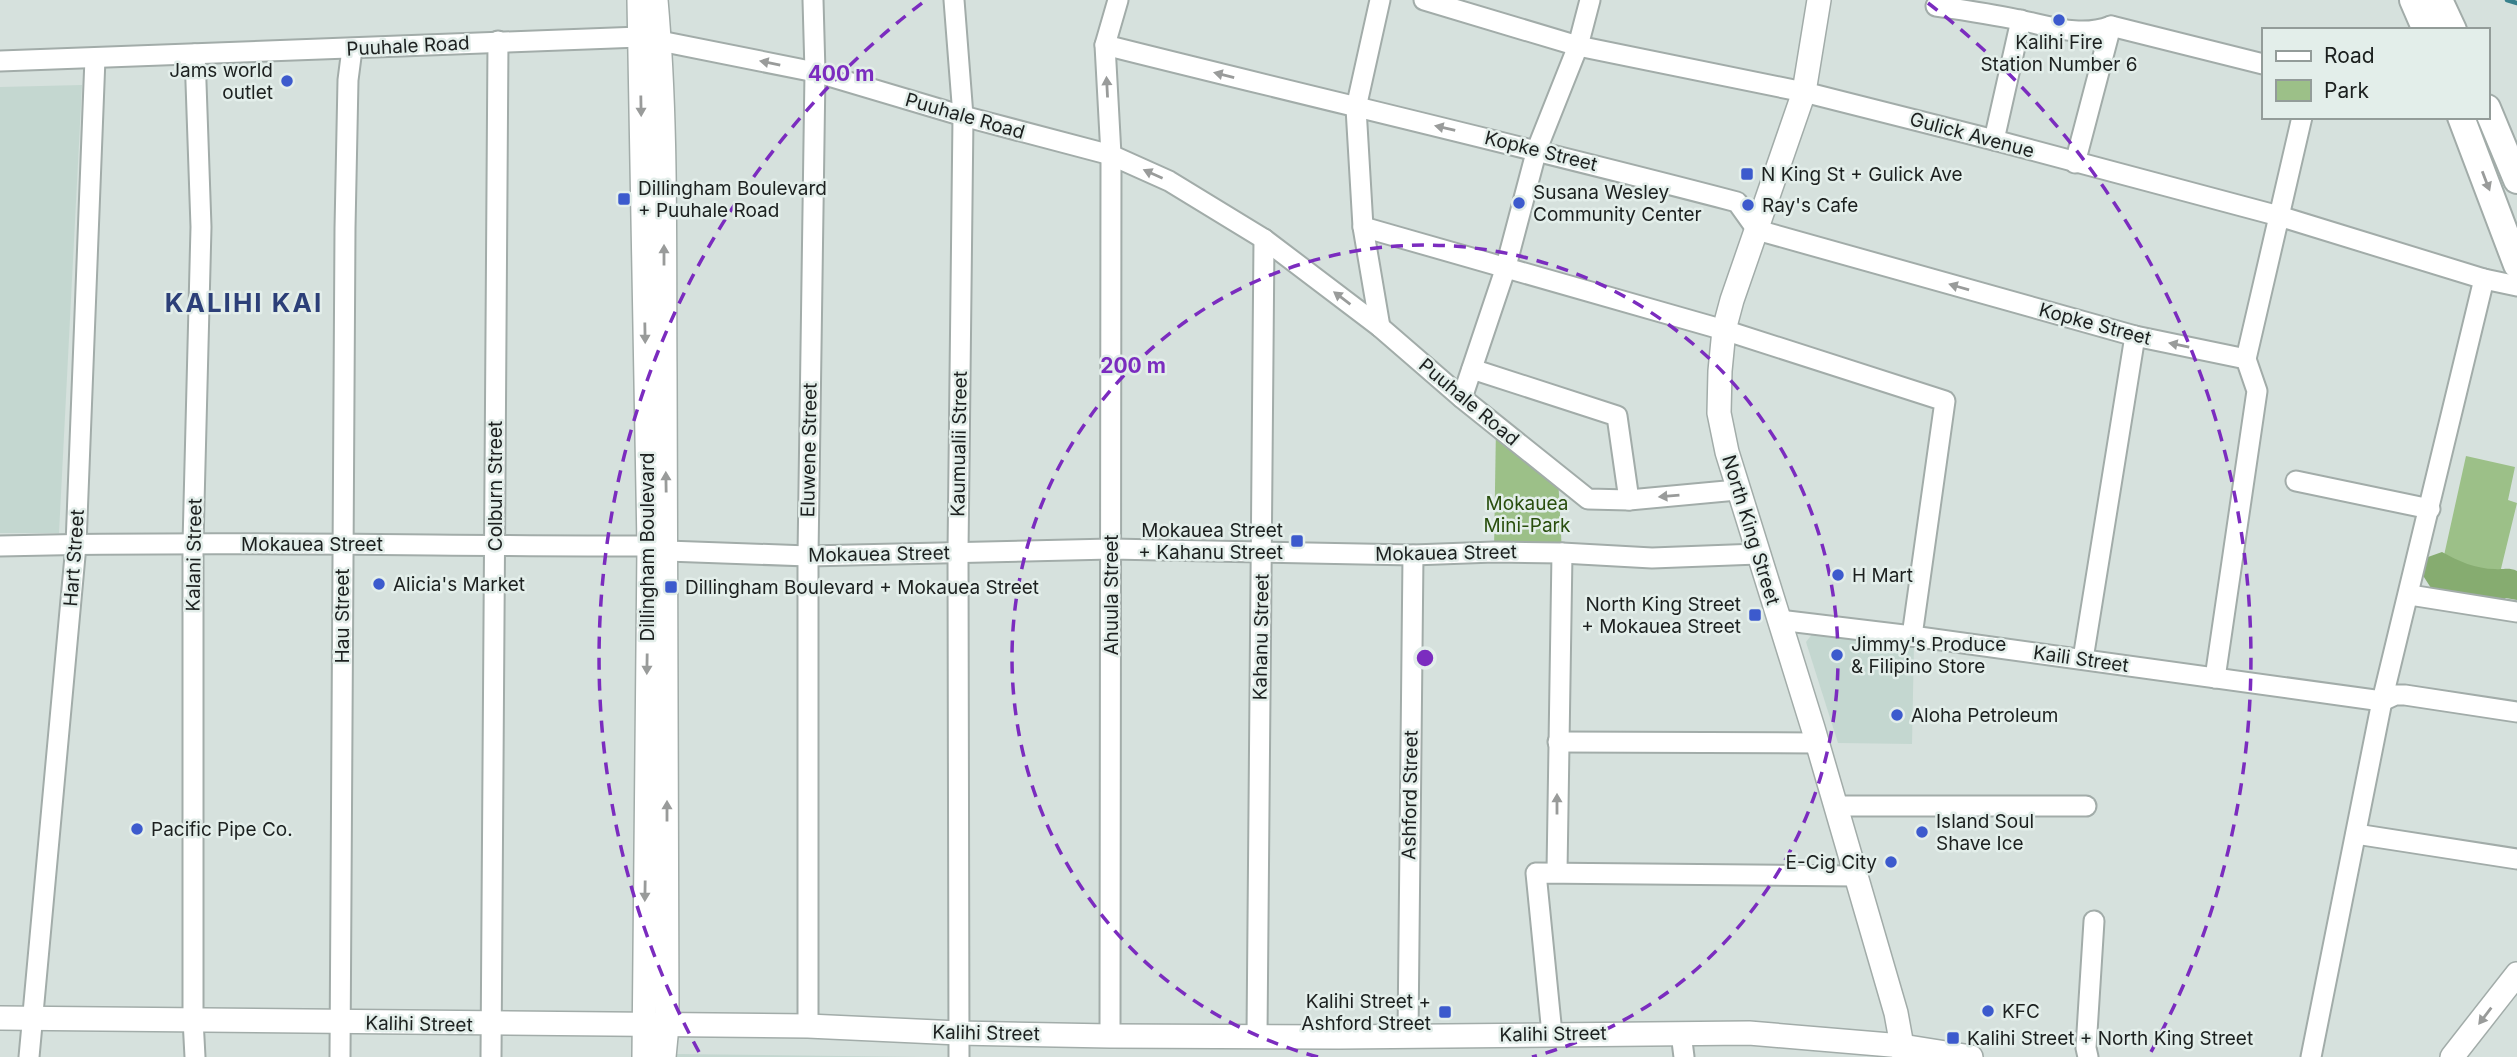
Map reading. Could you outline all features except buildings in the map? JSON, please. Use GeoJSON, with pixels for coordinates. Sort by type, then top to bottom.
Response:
{"type":"FeatureCollection","features":[{"type":"Feature","properties":{"kind":"highway"},"geometry":{"type":"LineString","coordinates":[[2489,113],[2517,180]]}},
{"type":"Feature","properties":{"kind":"highway"},"geometry":{"type":"LineString","coordinates":[[2462,119],[2517,265]]}},
{"type":"Feature","properties":{"kind":"main road"},"geometry":{"type":"LineString","coordinates":[[639,0],[650,40]]}},
{"type":"Feature","properties":{"kind":"main road"},"geometry":{"type":"LineString","coordinates":[[650,40],[656,0]]}},
{"type":"Feature","properties":{"kind":"main road","name":"North King Street"},"geometry":{"type":"LineString","coordinates":[[1819,0],[1804,92],[1732,300],[1724,331],[1719,413],[1737,490],[1857,876],[1896,1013],[1903,1052]]}},
{"type":"Feature","properties":{"kind":"main road","name":"Dillingham Boulevard"},"geometry":{"type":"LineString","coordinates":[[650,40],[667,1026],[664,1057]]}},
{"type":"Feature","properties":{"kind":"main road","name":"Dillingham Boulevard"},"geometry":{"type":"LineString","coordinates":[[645,1057],[643,1024],[658,548]]}},
{"type":"Feature","properties":{"kind":"main road"},"geometry":{"type":"LineString","coordinates":[[2458,1053],[2517,974]]}},
{"type":"Feature","properties":{"kind":"main road","name":"Kalihi Street"},"geometry":{"type":"LineString","coordinates":[[0,1018],[808,1026],[1110,1036],[1749,1033],[1903,1052],[1971,1057]]}},
{"type":"Feature","properties":{"kind":"street","name":"Eluwene Street"},"geometry":{"type":"LineString","coordinates":[[808,1026],[808,556],[815,72],[813,0]]}},
{"type":"Feature","properties":{"kind":"street","name":"Kaumualii Street"},"geometry":{"type":"LineString","coordinates":[[954,0],[962,116],[958,552],[959,1057]]}},
{"type":"Feature","properties":{"kind":"street","name":"Ahuula Street"},"geometry":{"type":"LineString","coordinates":[[1110,1036],[1111,155],[1105,45],[1118,0]]}},
{"type":"Feature","properties":{"kind":"street"},"geometry":{"type":"LineString","coordinates":[[1380,0],[1356,108],[1363,227],[1380,327]]}},
{"type":"Feature","properties":{"kind":"street","name":"Gulick Avenue"},"geometry":{"type":"LineString","coordinates":[[1424,0],[1578,46],[1804,92],[1994,141],[2279,216],[2484,279],[2517,286]]}},
{"type":"Feature","properties":{"kind":"street"},"geometry":{"type":"LineString","coordinates":[[1462,398],[1505,270],[1537,149],[1578,46],[1590,0]]}},
{"type":"Feature","properties":{"kind":"street"},"geometry":{"type":"LineString","coordinates":[[1936,6],[2021,20],[2072,32],[2098,31],[2111,26],[2262,64]]}},
{"type":"Feature","properties":{"kind":"street"},"geometry":{"type":"LineString","coordinates":[[1994,141],[2021,20]]}},
{"type":"Feature","properties":{"kind":"street"},"geometry":{"type":"LineString","coordinates":[[2075,163],[2111,26]]}},
{"type":"Feature","properties":{"kind":"street","name":"Puuhale Road"},"geometry":{"type":"LineString","coordinates":[[0,61],[352,49],[498,41],[650,40],[815,72],[962,116],[1111,155],[1169,181],[1264,239],[1380,327],[1462,398],[1588,499],[1629,500],[1737,490]]}},
{"type":"Feature","properties":{"kind":"street","name":"Colburn Street"},"geometry":{"type":"LineString","coordinates":[[491,1057],[498,41]]}},
{"type":"Feature","properties":{"kind":"street","name":"Kopke Street"},"geometry":{"type":"LineString","coordinates":[[1105,45],[1356,108],[1537,149],[1737,202],[1757,230],[2135,336],[2246,359]]}},
{"type":"Feature","properties":{"kind":"street","name":"Hau Street"},"geometry":{"type":"LineString","coordinates":[[340,1057],[345,228],[348,79],[352,49]]}},
{"type":"Feature","properties":{"kind":"street","name":"Kalani Street"},"geometry":{"type":"LineString","coordinates":[[195,54],[201,227],[193,544],[195,1057]]}},
{"type":"Feature","properties":{"kind":"street","name":"Hart Street"},"geometry":{"type":"LineString","coordinates":[[29,1057],[76,545],[95,58]]}},
{"type":"Feature","properties":{"kind":"street"},"geometry":{"type":"LineString","coordinates":[[2215,678],[2257,391],[2246,359],[2302,119]]}},
{"type":"Feature","properties":{"kind":"street"},"geometry":{"type":"LineString","coordinates":[[1363,227],[1724,331],[1945,401],[1912,636]]}},
{"type":"Feature","properties":{"kind":"street","name":"Kahanu Street"},"geometry":{"type":"LineString","coordinates":[[1256,1035],[1264,239]]}},
{"type":"Feature","properties":{"kind":"street"},"geometry":{"type":"LineString","coordinates":[[2311,1057],[2382,702],[2410,595],[2484,279]]}},
{"type":"Feature","properties":{"kind":"street"},"geometry":{"type":"LineString","coordinates":[[2083,659],[2135,336]]}},
{"type":"Feature","properties":{"kind":"street"},"geometry":{"type":"LineString","coordinates":[[1472,369],[1617,416],[1629,500]]}},
{"type":"Feature","properties":{"kind":"street"},"geometry":{"type":"LineString","coordinates":[[2296,481],[2430,509]]}},
{"type":"Feature","properties":{"kind":"street","name":"Mokauea Street"},"geometry":{"type":"LineString","coordinates":[[0,546],[343,543],[658,548],[808,556],[1111,549],[1413,555],[1562,553],[1652,558],[1758,554]]}},
{"type":"Feature","properties":{"kind":"street"},"geometry":{"type":"LineString","coordinates":[[1557,872],[1562,553]]}},
{"type":"Feature","properties":{"kind":"street","name":"Ashford Street"},"geometry":{"type":"LineString","coordinates":[[1408,1035],[1413,555]]}},
{"type":"Feature","properties":{"kind":"street"},"geometry":{"type":"LineString","coordinates":[[2410,595],[2517,612]]}},
{"type":"Feature","properties":{"kind":"street","name":"Kaili Street"},"geometry":{"type":"LineString","coordinates":[[1779,620],[2083,659],[2382,702],[2395,695],[2405,695],[2517,712]]}},
{"type":"Feature","properties":{"kind":"street"},"geometry":{"type":"LineString","coordinates":[[1558,742],[1817,743]]}},
{"type":"Feature","properties":{"kind":"street"},"geometry":{"type":"LineString","coordinates":[[1836,806],[2086,806]]}},
{"type":"Feature","properties":{"kind":"street"},"geometry":{"type":"LineString","coordinates":[[2356,834],[2517,859]]}},
{"type":"Feature","properties":{"kind":"street"},"geometry":{"type":"LineString","coordinates":[[1552,1034],[1536,873],[1857,876]]}},
{"type":"Feature","properties":{"kind":"street"},"geometry":{"type":"LineString","coordinates":[[2088,1057],[2086,1048],[2094,921]]}},
{"type":"Feature","properties":{"kind":"street"},"geometry":{"type":"LineString","coordinates":[[1681,1033],[1684,1057]]}},
{"type":"Feature","properties":{"kind":"shaded area"},"geometry":{"type":"Polygon","coordinates":[[[82,85],[59,533],[0,533],[0,87],[82,85]]]}},
{"type":"Feature","properties":{"kind":"shaded area"},"geometry":{"type":"Polygon","coordinates":[[[1813,633],[1914,643],[1912,744],[1838,743],[1806,642],[1813,633]]]}},
{"type":"Feature","properties":{"kind":"shaded area"},"geometry":{"type":"Polygon","coordinates":[[[676,1054],[921,1057],[676,1057],[676,1054]]]}},
{"type":"Feature","properties":{"kind":"green space","name":"Mokauea Mini-Park"},"geometry":{"type":"Polygon","coordinates":[[[1496,426],[1558,476],[1562,553],[1494,552],[1496,426]]]}},
{"type":"Feature","properties":{"kind":"green space"},"geometry":{"type":"Polygon","coordinates":[[[2466,456],[2515,467],[2508,500],[2517,503],[2500,573],[2443,560],[2466,456]]]}},
{"type":"Feature","properties":{"kind":"green space"},"geometry":{"type":"Polygon","coordinates":[[[2442,552],[2474,566],[2517,571],[2517,600],[2506,598],[2497,604],[2477,596],[2431,588],[2422,574],[2428,557],[2442,552]]]}},
{"type":"Feature","properties":{"kind":"waterway"},"geometry":{"type":"LineString","coordinates":[[2507,0],[2517,3]]}},
{"type":"Feature","properties":{"kind":"place","name":"Kalihi Fire Station Number 6"},"geometry":{"type":"Point","coordinates":[2059,20]}},
{"type":"Feature","properties":{"kind":"place","name":"Jams world outlet"},"geometry":{"type":"Point","coordinates":[287,81]}},
{"type":"Feature","properties":{"kind":"place","name":"N King St + Gulick Ave"},"geometry":{"type":"Point","coordinates":[1747,174]}},
{"type":"Feature","properties":{"kind":"place","name":"Dillingham Boulevard + Puuhale Road"},"geometry":{"type":"Point","coordinates":[624,199]}},
{"type":"Feature","properties":{"kind":"place","name":"Susana Wesley Community Center"},"geometry":{"type":"Point","coordinates":[1519,203]}},
{"type":"Feature","properties":{"kind":"place","name":"Ray's Cafe"},"geometry":{"type":"Point","coordinates":[1748,205]}},
{"type":"Feature","properties":{"kind":"place","name":"Mokauea Street + Kahanu Street"},"geometry":{"type":"Point","coordinates":[1297,541]}},
{"type":"Feature","properties":{"kind":"place","name":"H Mart"},"geometry":{"type":"Point","coordinates":[1838,575]}},
{"type":"Feature","properties":{"kind":"place","name":"Alicia's Market"},"geometry":{"type":"Point","coordinates":[379,584]}},
{"type":"Feature","properties":{"kind":"place","name":"Dillingham Boulevard + Mokauea Street"},"geometry":{"type":"Point","coordinates":[671,587]}},
{"type":"Feature","properties":{"kind":"place","name":"North King Street + Mokauea Street"},"geometry":{"type":"Point","coordinates":[1755,615]}},
{"type":"Feature","properties":{"kind":"place","name":"Jimmy's Produce & Filipino Store"},"geometry":{"type":"Point","coordinates":[1837,655]}},
{"type":"Feature","properties":{"kind":"place","name":"Aloha Petroleum"},"geometry":{"type":"Point","coordinates":[1897,715]}},
{"type":"Feature","properties":{"kind":"place","name":"Pacific Pipe Co."},"geometry":{"type":"Point","coordinates":[137,829]}},
{"type":"Feature","properties":{"kind":"place","name":"Island Soul Shave Ice"},"geometry":{"type":"Point","coordinates":[1922,832]}},
{"type":"Feature","properties":{"kind":"place","name":"E-Cig City"},"geometry":{"type":"Point","coordinates":[1891,862]}},
{"type":"Feature","properties":{"kind":"place","name":"KFC"},"geometry":{"type":"Point","coordinates":[1988,1011]}},
{"type":"Feature","properties":{"kind":"place","name":"Kalihi Street + Ashford Street"},"geometry":{"type":"Point","coordinates":[1445,1012]}},
{"type":"Feature","properties":{"kind":"place","name":"Kalihi Street + North King Street"},"geometry":{"type":"Point","coordinates":[1953,1038]}},
{"type":"Feature","properties":{"kind":"district","name":"KALIHI KAI"},"geometry":{"type":"Point","coordinates":[244,302]}}]}
